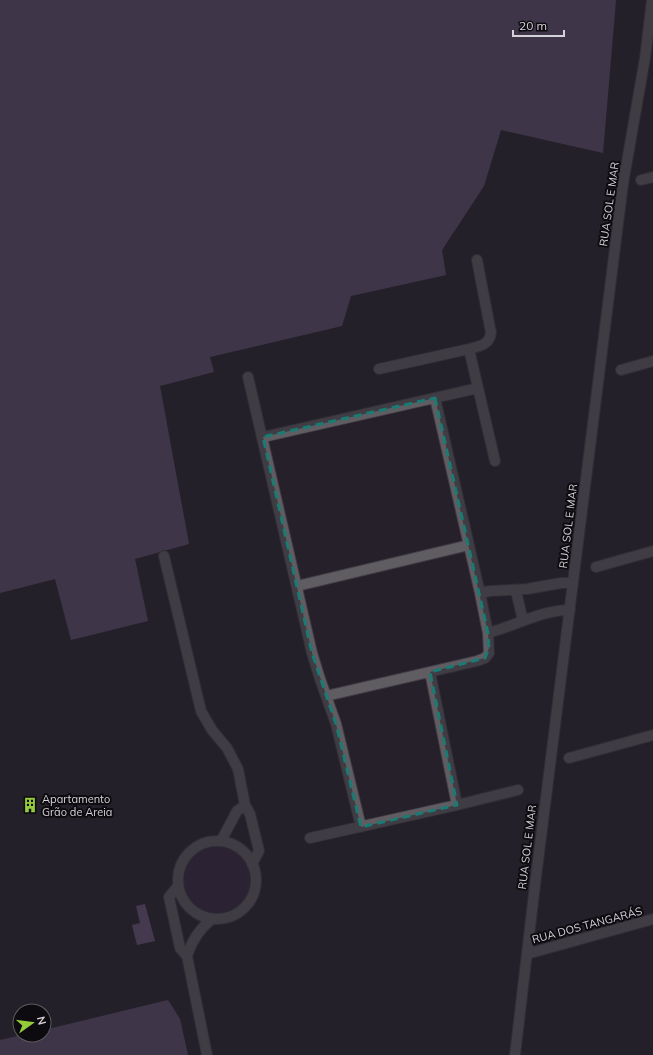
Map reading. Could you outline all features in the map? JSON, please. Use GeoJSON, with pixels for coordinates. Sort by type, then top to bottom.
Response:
{"type":"FeatureCollection","features":[{"type":"Feature","properties":{"kind":"street","name":"RUA SOL E MAR"},"geometry":{"type":"LineString","coordinates":[[515,1055],[623,184],[649,58],[652,0]]}},
{"type":"Feature","properties":{"kind":"street"},"geometry":{"type":"LineString","coordinates":[[641,180],[653,177]]}},
{"type":"Feature","properties":{"kind":"street"},"geometry":{"type":"LineString","coordinates":[[379,369],[469,349],[485,344],[489,340],[491,333],[477,260]]}},
{"type":"Feature","properties":{"kind":"street"},"geometry":{"type":"LineString","coordinates":[[469,349],[495,461]]}},
{"type":"Feature","properties":{"kind":"street"},"geometry":{"type":"LineString","coordinates":[[621,370],[653,361]]}},
{"type":"Feature","properties":{"kind":"street"},"geometry":{"type":"LineString","coordinates":[[248,377],[312,652],[339,736],[361,828]]}},
{"type":"Feature","properties":{"kind":"street"},"geometry":{"type":"LineString","coordinates":[[263,437],[478,388]]}},
{"type":"Feature","properties":{"kind":"street"},"geometry":{"type":"LineString","coordinates":[[326,696],[477,661],[484,658],[489,653],[490,648],[488,633],[480,593],[435,398]]}},
{"type":"Feature","properties":{"kind":"street"},"geometry":{"type":"LineString","coordinates":[[297,586],[469,545]]}},
{"type":"Feature","properties":{"kind":"street"},"geometry":{"type":"LineString","coordinates":[[596,567],[653,551]]}},
{"type":"Feature","properties":{"kind":"street"},"geometry":{"type":"LineString","coordinates":[[164,556],[201,711],[206,721],[227,748],[238,769],[245,805],[250,814],[259,851],[252,864]]}},
{"type":"Feature","properties":{"kind":"street"},"geometry":{"type":"LineString","coordinates":[[480,593],[505,590],[516,591],[573,583]]}},
{"type":"Feature","properties":{"kind":"street"},"geometry":{"type":"LineString","coordinates":[[516,591],[523,621]]}},
{"type":"Feature","properties":{"kind":"street"},"geometry":{"type":"LineString","coordinates":[[488,633],[555,611],[570,610]]}},
{"type":"Feature","properties":{"kind":"street"},"geometry":{"type":"LineString","coordinates":[[430,672],[457,805]]}},
{"type":"Feature","properties":{"kind":"street"},"geometry":{"type":"LineString","coordinates":[[569,758],[653,735]]}},
{"type":"Feature","properties":{"kind":"street"},"geometry":{"type":"LineString","coordinates":[[310,838],[361,828],[518,790]]}},
{"type":"Feature","properties":{"kind":"street"},"geometry":{"type":"LineString","coordinates":[[221,841],[237,811],[245,805]]}},
{"type":"Feature","properties":{"kind":"street"},"geometry":{"type":"LineString","coordinates":[[211,841],[231,843],[240,848],[252,864],[255,874],[253,894],[241,911],[232,916],[222,919],[212,919],[202,916],[193,911],[181,896],[178,886],[180,865],[185,856],[192,849],[201,844],[211,841]]}},
{"type":"Feature","properties":{"kind":"street"},"geometry":{"type":"LineString","coordinates":[[178,886],[169,897],[180,948],[187,956],[207,1055]]}},
{"type":"Feature","properties":{"kind":"street"},"geometry":{"type":"LineString","coordinates":[[187,956],[198,933],[212,919]]}},
{"type":"Feature","properties":{"kind":"street","name":"RUA DOS TANGARÁS"},"geometry":{"type":"LineString","coordinates":[[527,954],[653,919]]}},
{"type":"Feature","properties":{"kind":"highlighted area"},"geometry":{"type":"Polygon","coordinates":[[[435,398],[488,633],[489,648],[485,658],[430,672],[457,805],[361,827],[336,724],[312,653],[263,437],[435,398]]]}},
{"type":"Feature","properties":{"kind":"shaded area"},"geometry":{"type":"Polygon","coordinates":[[[0,0],[616,0],[603,153],[501,130],[484,186],[442,250],[446,275],[351,296],[342,326],[210,357],[214,372],[160,386],[189,544],[135,559],[148,621],[71,640],[55,579],[0,593],[0,0]]]}},
{"type":"Feature","properties":{"kind":"shaded area"},"geometry":{"type":"Polygon","coordinates":[[[217,847],[229,850],[240,857],[247,868],[250,880],[247,892],[240,903],[229,910],[217,913],[205,910],[194,903],[187,892],[184,880],[187,868],[194,857],[205,850],[217,847]]]}},
{"type":"Feature","properties":{"kind":"shaded area"},"geometry":{"type":"Polygon","coordinates":[[[145,904],[155,941],[137,945],[132,925],[140,923],[136,906],[145,904]]]}},
{"type":"Feature","properties":{"kind":"shaded area"},"geometry":{"type":"Polygon","coordinates":[[[168,1000],[180,1019],[188,1055],[0,1055],[0,1040],[12,1037],[12,1043],[52,1043],[52,1028],[168,1000]]]}},
{"type":"Feature","properties":{"kind":"place","name":"Apartamento Grão de Areia"},"geometry":{"type":"Point","coordinates":[30,805]}}]}
